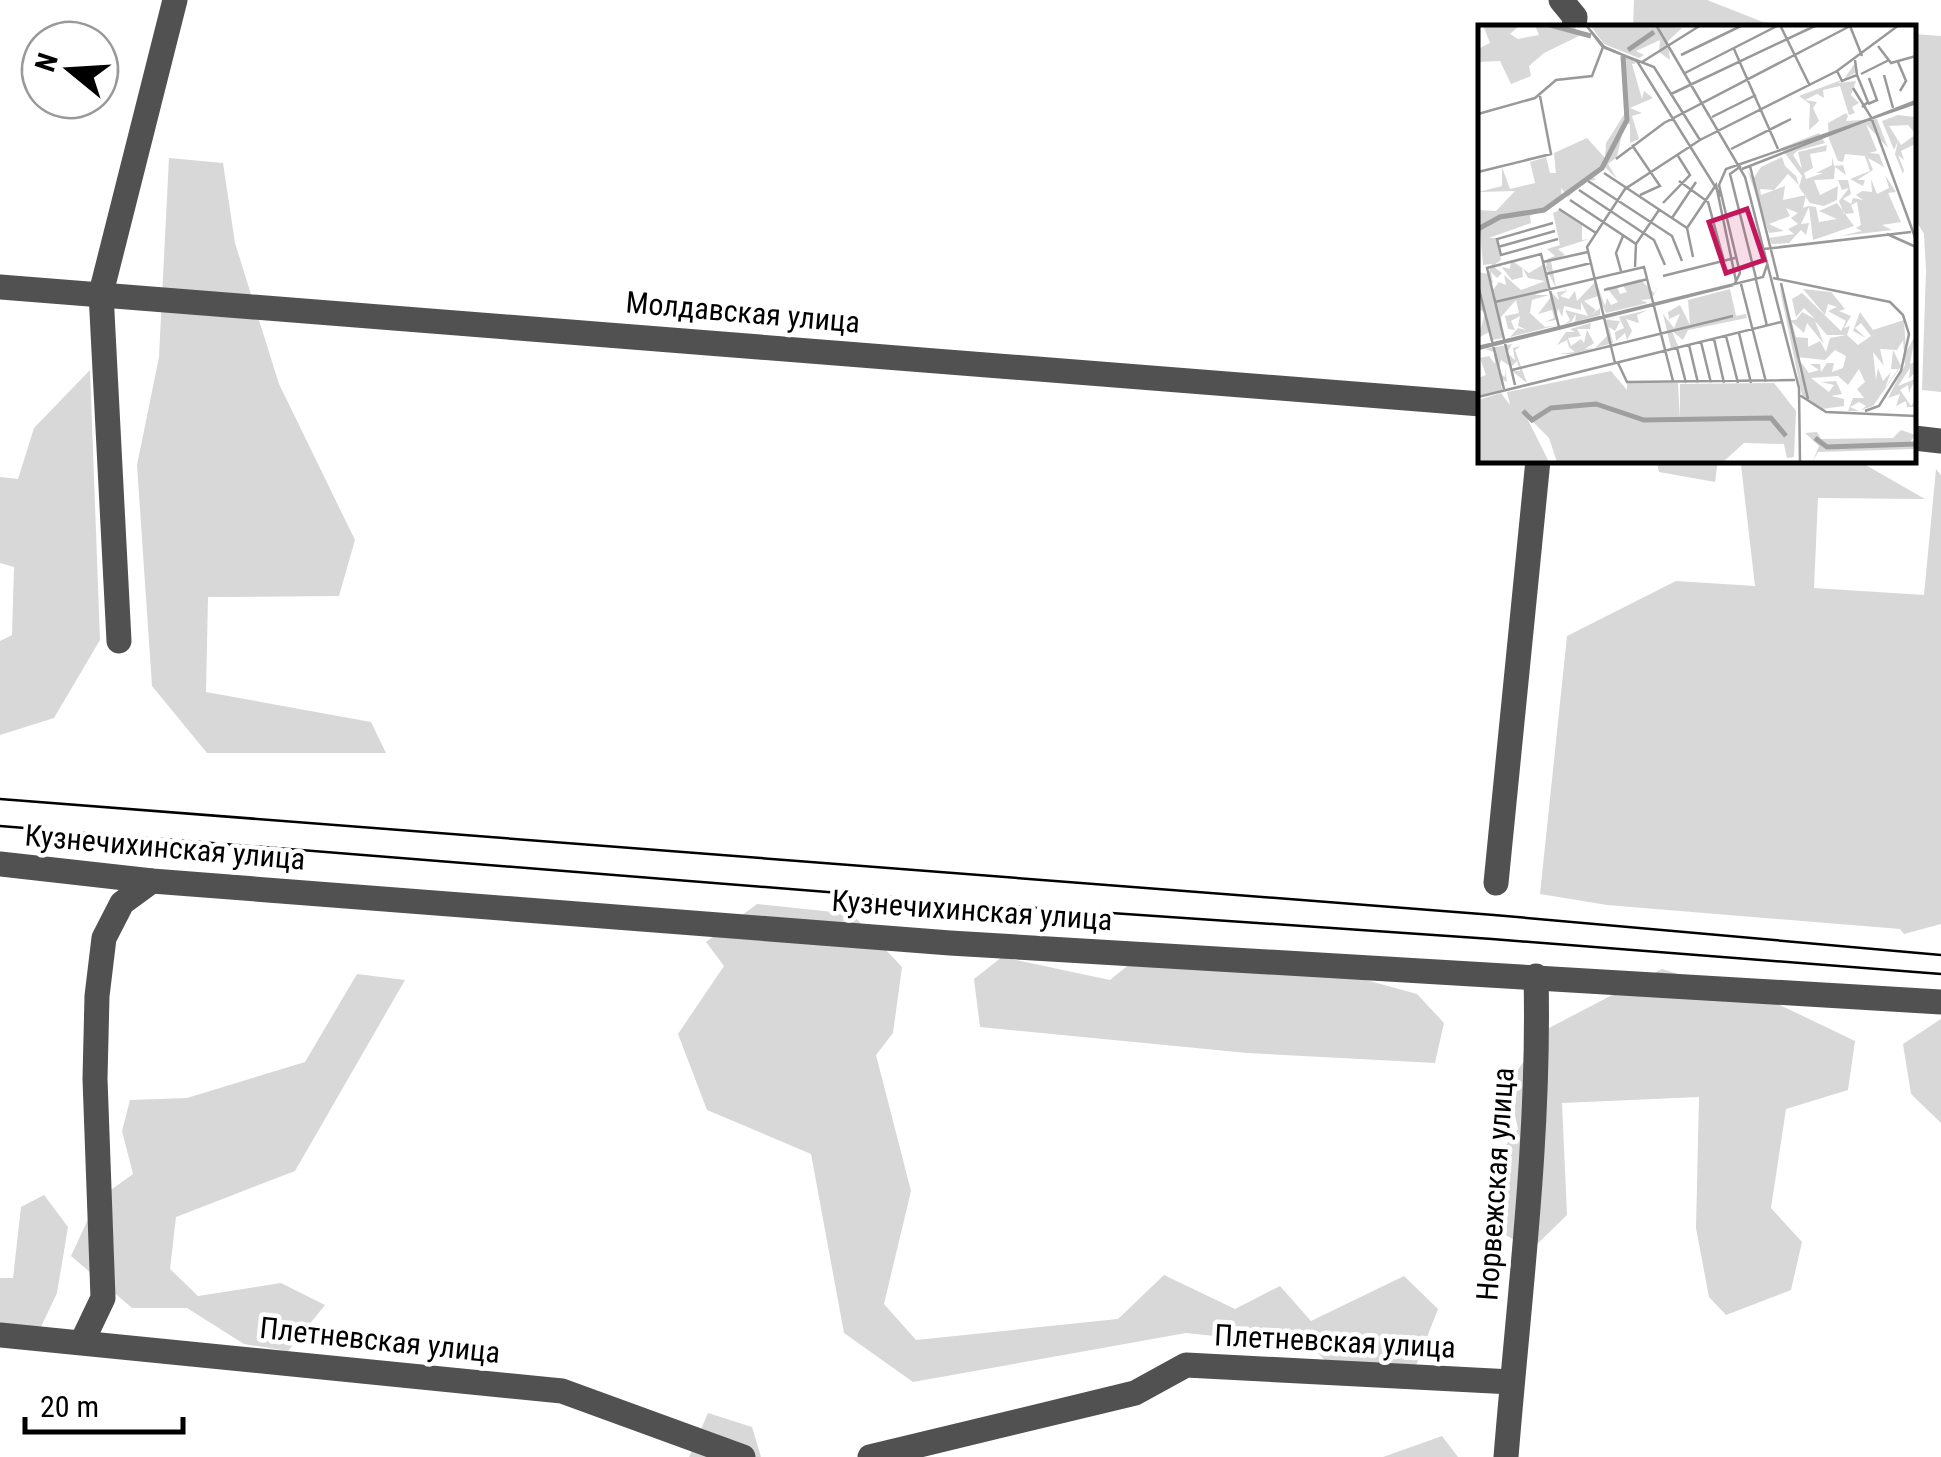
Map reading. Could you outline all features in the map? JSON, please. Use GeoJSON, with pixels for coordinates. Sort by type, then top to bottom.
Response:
{"type":"FeatureCollection","features":[{"type":"Feature","properties":{"kind":"street"},"geometry":{"type":"LineString","coordinates":[[119,641],[101,293],[175,0]]}},
{"type":"Feature","properties":{"kind":"street"},"geometry":{"type":"LineString","coordinates":[[1561,0],[1575,17],[1574,25]]}},
{"type":"Feature","properties":{"kind":"street","name":"Молдавская улица"},"geometry":{"type":"LineString","coordinates":[[0,287],[1478,404]]}},
{"type":"Feature","properties":{"kind":"street"},"geometry":{"type":"LineString","coordinates":[[1916,438],[1941,440]]}},
{"type":"Feature","properties":{"kind":"street"},"geometry":{"type":"LineString","coordinates":[[1496,883],[1538,462]]}},
{"type":"Feature","properties":{"kind":"street","name":"Кузнечихинская улица"},"geometry":{"type":"LineString","coordinates":[[0,864],[152,881],[950,942],[1941,1002]]}},
{"type":"Feature","properties":{"kind":"street"},"geometry":{"type":"LineString","coordinates":[[82,1342],[103,1298],[96,1079],[97,996],[104,938],[122,903],[152,881]]}},
{"type":"Feature","properties":{"kind":"street","name":"Норвежская улица"},"geometry":{"type":"LineString","coordinates":[[1506,1457],[1529,1216],[1538,1044],[1536,976]]}},
{"type":"Feature","properties":{"kind":"street","name":"Плетневская улица"},"geometry":{"type":"LineString","coordinates":[[0,1335],[562,1391],[743,1457]]}},
{"type":"Feature","properties":{"kind":"street","name":"Плетневская улица"},"geometry":{"type":"LineString","coordinates":[[870,1457],[1136,1394],[1186,1365],[1512,1382]]}},
{"type":"Feature","properties":{"kind":"shaded area"},"geometry":{"type":"Polygon","coordinates":[[[1634,0],[1707,0],[1763,22],[1804,25],[1633,25],[1634,0]]]}},
{"type":"Feature","properties":{"kind":"shaded area"},"geometry":{"type":"Polygon","coordinates":[[[1916,34],[1941,36],[1941,392],[1922,390],[1924,234],[1916,220],[1916,34]]]}},
{"type":"Feature","properties":{"kind":"shaded area"},"geometry":{"type":"Polygon","coordinates":[[[169,158],[223,163],[235,243],[279,384],[355,540],[339,596],[208,597],[206,692],[371,722],[386,753],[207,753],[152,686],[137,465],[159,357],[169,158]]]}},
{"type":"Feature","properties":{"kind":"shaded area"},"geometry":{"type":"Polygon","coordinates":[[[90,370],[100,640],[54,718],[0,735],[0,641],[12,635],[14,567],[0,563],[0,477],[18,479],[34,428],[90,370]]]}},
{"type":"Feature","properties":{"kind":"shaded area"},"geometry":{"type":"Polygon","coordinates":[[[1656,462],[1718,462],[1715,482],[1659,472],[1656,462]]]}},
{"type":"Feature","properties":{"kind":"shaded area"},"geometry":{"type":"Polygon","coordinates":[[[1860,462],[1925,499],[1818,498],[1814,588],[1924,595],[1936,469],[1941,475],[1941,924],[1904,934],[1900,929],[1607,905],[1540,894],[1567,636],[1676,581],[1755,586],[1741,465],[1860,462]]]}},
{"type":"Feature","properties":{"kind":"shaded area"},"geometry":{"type":"Polygon","coordinates":[[[757,904],[852,914],[902,967],[893,1033],[876,1055],[911,1191],[884,1304],[916,1340],[1118,1319],[1164,1275],[1235,1309],[1280,1286],[1311,1321],[1404,1276],[1438,1309],[1408,1386],[1349,1385],[1311,1346],[1186,1333],[913,1382],[844,1333],[811,1154],[707,1110],[678,1034],[724,966],[706,942],[757,904]]]}},
{"type":"Feature","properties":{"kind":"shaded area"},"geometry":{"type":"Polygon","coordinates":[[[1002,957],[1110,980],[1132,962],[1326,969],[1417,994],[1444,1023],[1435,1063],[1247,1053],[980,1027],[974,979],[1002,957]]]}},
{"type":"Feature","properties":{"kind":"shaded area"},"geometry":{"type":"Polygon","coordinates":[[[1662,969],[1780,1005],[1855,1041],[1848,1090],[1786,1109],[1771,1208],[1802,1242],[1791,1290],[1726,1315],[1709,1297],[1696,1228],[1699,1097],[1562,1103],[1567,1215],[1531,1250],[1494,1228],[1497,1157],[1518,1129],[1508,1083],[1549,1028],[1662,969]]]}},
{"type":"Feature","properties":{"kind":"shaded area"},"geometry":{"type":"Polygon","coordinates":[[[357,974],[405,980],[295,1171],[176,1217],[170,1269],[198,1296],[281,1283],[325,1305],[288,1351],[244,1344],[187,1308],[132,1308],[71,1256],[97,1200],[133,1174],[122,1131],[130,1100],[187,1098],[305,1062],[357,974]]]}},
{"type":"Feature","properties":{"kind":"shaded area"},"geometry":{"type":"Polygon","coordinates":[[[1941,1019],[1941,1123],[1911,1094],[1903,1044],[1941,1019]]]}},
{"type":"Feature","properties":{"kind":"shaded area"},"geometry":{"type":"Polygon","coordinates":[[[44,1195],[68,1227],[57,1293],[32,1346],[0,1343],[0,1278],[13,1278],[21,1207],[44,1195]]]}},
{"type":"Feature","properties":{"kind":"shaded area"},"geometry":{"type":"Polygon","coordinates":[[[708,1413],[752,1427],[761,1457],[689,1457],[708,1413]]]}},
{"type":"Feature","properties":{"kind":"shaded area"},"geometry":{"type":"Polygon","coordinates":[[[1442,1436],[1458,1457],[1383,1457],[1442,1436]]]}},
{"type":"Feature","properties":{"kind":"tram line"},"geometry":{"type":"LineString","coordinates":[[0,799],[1494,915],[1941,955]]}},
{"type":"Feature","properties":{"kind":"tram line"},"geometry":{"type":"LineString","coordinates":[[0,826],[952,902],[1941,974]]}}]}
